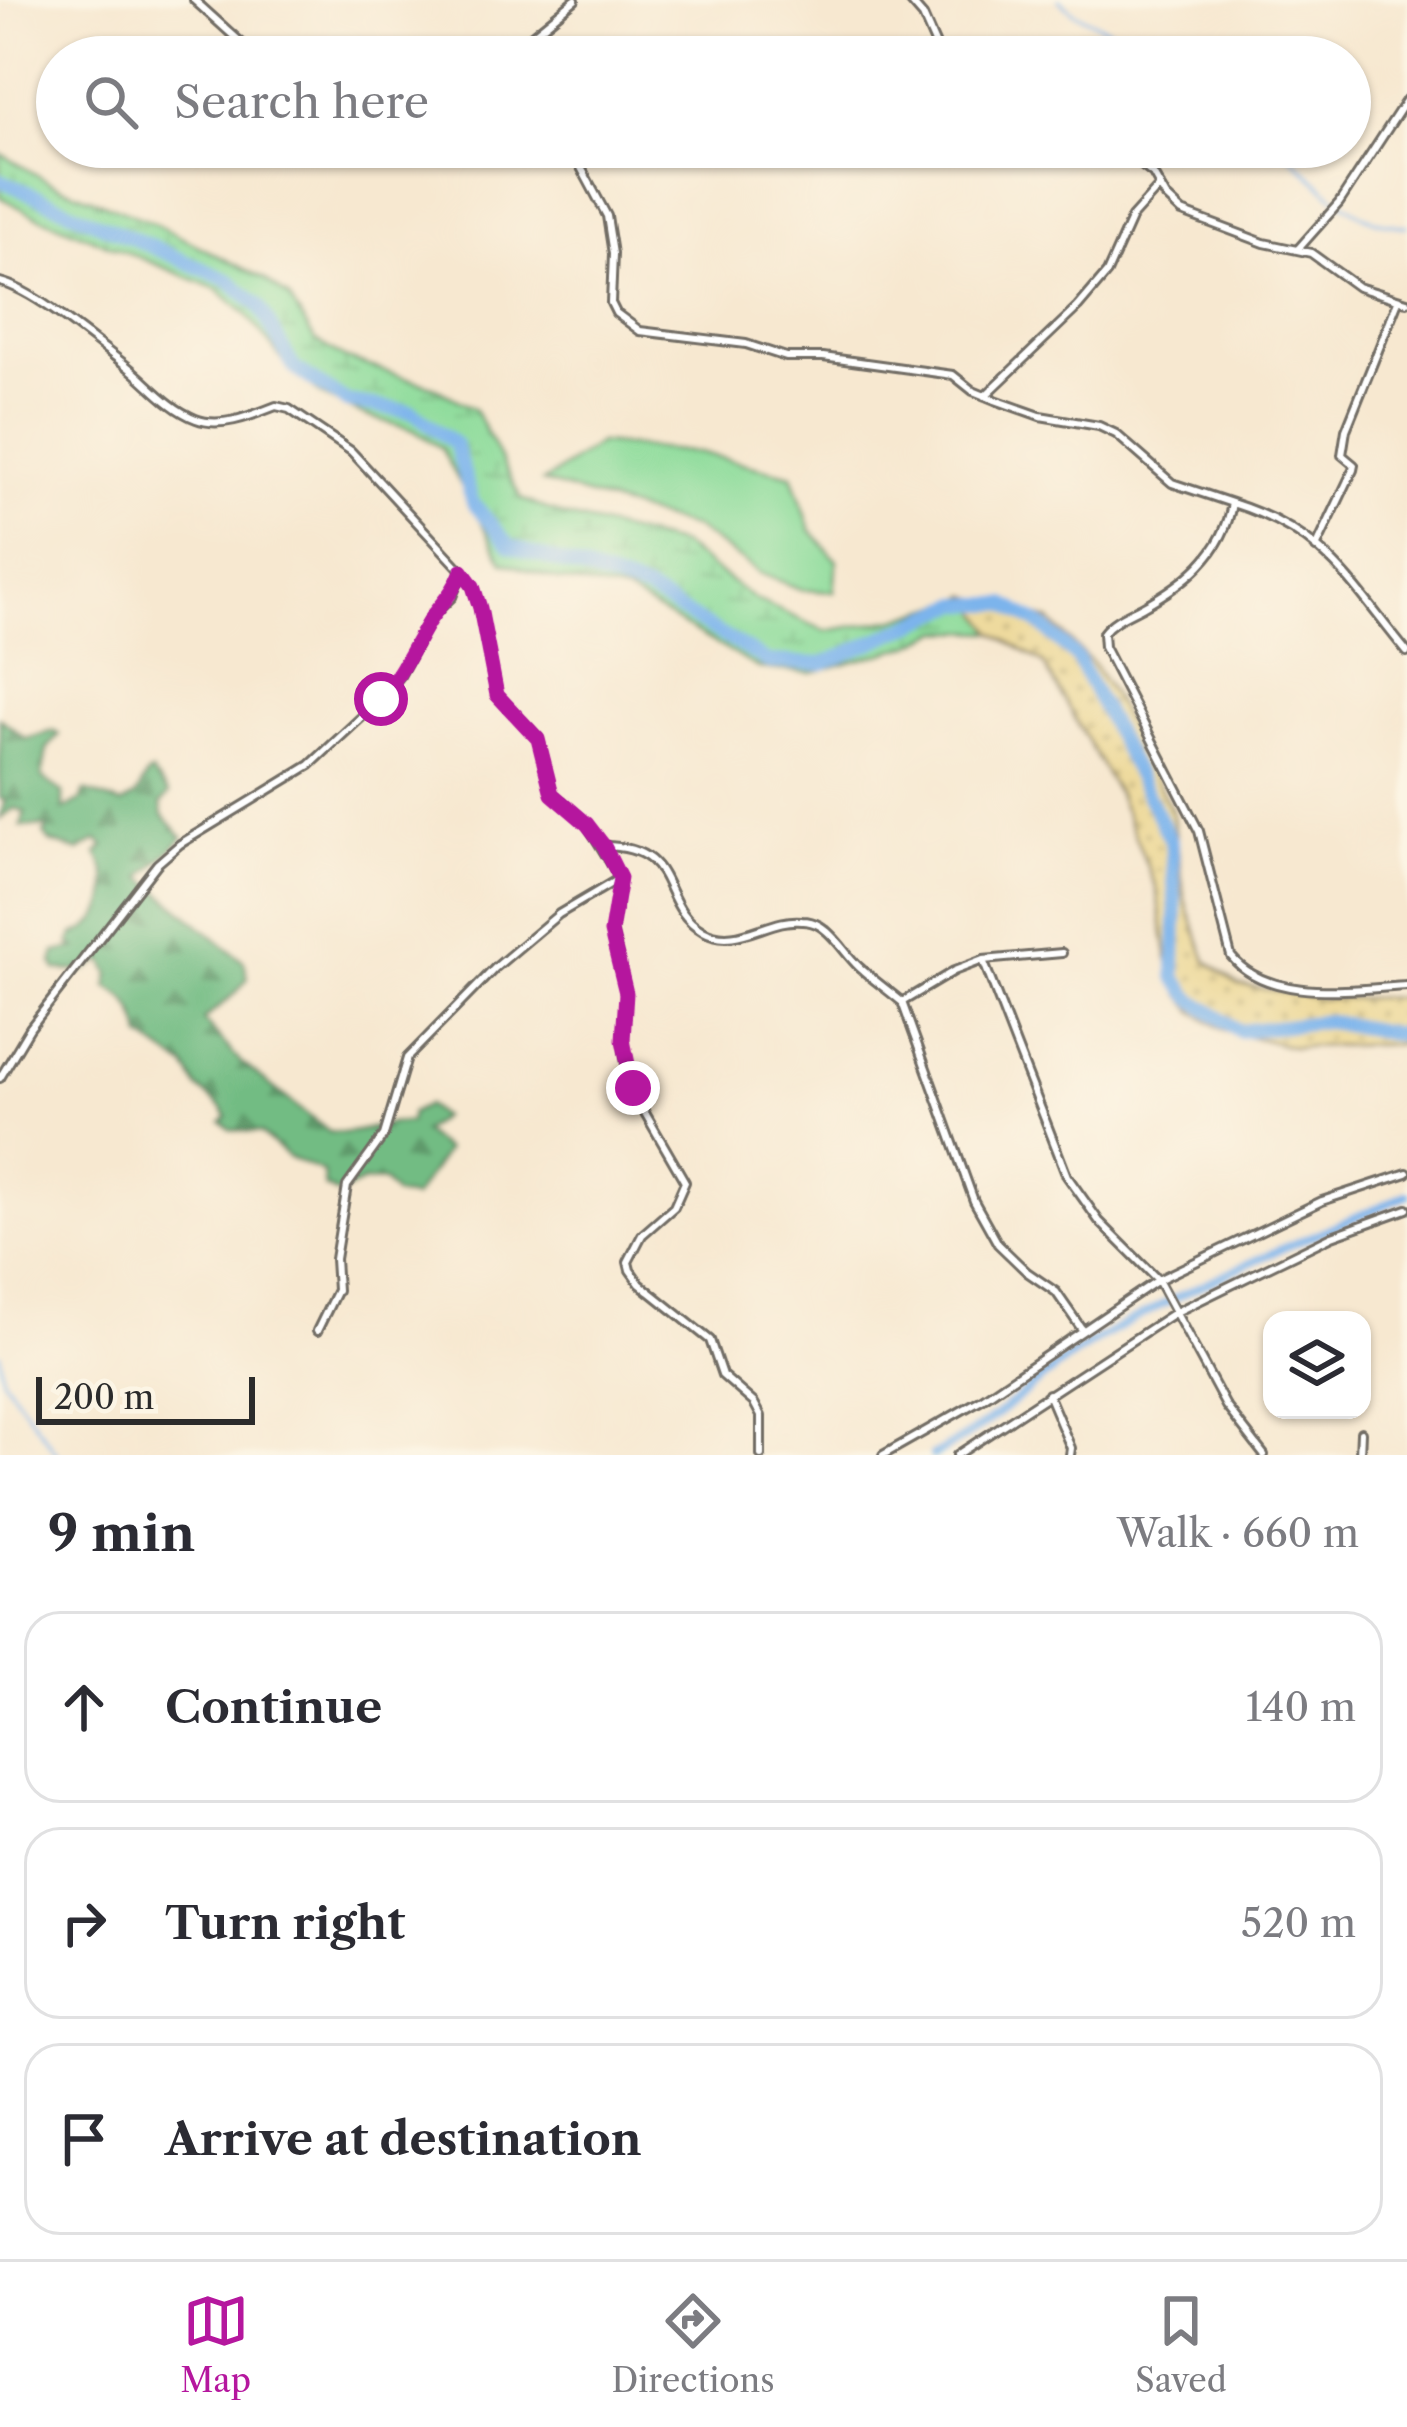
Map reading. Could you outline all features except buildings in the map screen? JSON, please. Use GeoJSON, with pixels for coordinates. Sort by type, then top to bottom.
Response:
{"type":"FeatureCollection","features":[{"type":"Feature","properties":{"kind":"street"},"geometry":{"type":"LineString","coordinates":[[194,0],[234,36]]}},
{"type":"Feature","properties":{"kind":"street"},"geometry":{"type":"LineString","coordinates":[[531,36],[575,0]]}},
{"type":"Feature","properties":{"kind":"street"},"geometry":{"type":"LineString","coordinates":[[909,0],[932,36]]}},
{"type":"Feature","properties":{"kind":"street"},"geometry":{"type":"LineString","coordinates":[[1371,154],[1407,99]]}},
{"type":"Feature","properties":{"kind":"street"},"geometry":{"type":"LineString","coordinates":[[582,168],[608,216],[613,254],[611,303],[626,323],[640,331],[746,344],[786,357],[823,357],[953,375],[985,396],[1040,416],[1099,426],[1116,434],[1172,483],[1271,516],[1330,556],[1407,652]]}},
{"type":"Feature","properties":{"kind":"street"},"geometry":{"type":"LineString","coordinates":[[1145,168],[1182,212],[1264,243],[1299,248],[1328,261],[1358,287],[1402,301],[1346,430],[1342,455],[1354,465],[1353,470],[1316,548]]}},
{"type":"Feature","properties":{"kind":"street"},"geometry":{"type":"LineString","coordinates":[[1299,248],[1339,203],[1362,168]]}},
{"type":"Feature","properties":{"kind":"street"},"geometry":{"type":"LineString","coordinates":[[985,396],[1107,273],[1132,217],[1160,185]]}},
{"type":"Feature","properties":{"kind":"street"},"geometry":{"type":"LineString","coordinates":[[0,281],[51,310],[198,421],[233,421],[277,406],[322,429],[351,451],[473,586],[497,695],[538,739],[552,794],[587,824],[620,878],[611,932],[626,993],[626,1064],[641,1106],[686,1182],[674,1208],[642,1235],[628,1262],[630,1270],[640,1284],[710,1340],[722,1375],[754,1403],[761,1416],[760,1455]]}},
{"type":"Feature","properties":{"kind":"street"},"geometry":{"type":"LineString","coordinates":[[1232,503],[1230,518],[1198,569],[1181,585],[1112,623],[1102,633],[1104,646],[1198,831],[1231,956],[1239,967],[1260,979],[1302,988],[1407,986]]}},
{"type":"Feature","properties":{"kind":"street"},"geometry":{"type":"LineString","coordinates":[[0,1078],[30,1028],[157,864],[180,844],[310,765],[381,699],[400,676],[431,617],[452,597],[462,571]]}},
{"type":"Feature","properties":{"kind":"street"},"geometry":{"type":"LineString","coordinates":[[604,846],[631,847],[652,859],[689,918],[703,931],[724,937],[753,933],[780,922],[803,921],[823,927],[858,966],[902,1002],[974,1201],[998,1244],[1055,1292],[1082,1329]]}},
{"type":"Feature","properties":{"kind":"street"},"geometry":{"type":"LineString","coordinates":[[317,1331],[337,1290],[335,1259],[347,1186],[384,1135],[407,1058],[495,968],[559,914],[620,878]]}},
{"type":"Feature","properties":{"kind":"street"},"geometry":{"type":"LineString","coordinates":[[902,1002],[983,960],[1062,953]]}},
{"type":"Feature","properties":{"kind":"street"},"geometry":{"type":"LineString","coordinates":[[983,960],[1067,1176],[1099,1221],[1160,1284],[1226,1406],[1264,1455]]}},
{"type":"Feature","properties":{"kind":"street"},"geometry":{"type":"LineString","coordinates":[[883,1455],[982,1400],[1082,1329],[1160,1284],[1322,1201],[1407,1173]]}},
{"type":"Feature","properties":{"kind":"street"},"geometry":{"type":"LineString","coordinates":[[957,1455],[1174,1313],[1332,1236],[1407,1209]]}},
{"type":"Feature","properties":{"kind":"street"},"geometry":{"type":"LineString","coordinates":[[1048,1394],[1070,1455]]}},
{"type":"Feature","properties":{"kind":"street"},"geometry":{"type":"LineString","coordinates":[[1360,1455],[1361,1432]]}},
{"type":"Feature","properties":{"kind":"green space"},"geometry":{"type":"Polygon","coordinates":[[[0,153],[49,182],[147,220],[263,278],[289,298],[315,340],[344,358],[432,386],[475,410],[521,499],[564,516],[681,545],[754,599],[826,631],[897,619],[970,596],[993,632],[940,631],[909,646],[811,673],[758,668],[627,593],[558,580],[503,562],[441,448],[413,430],[323,396],[283,361],[246,314],[217,289],[0,197],[0,153]]]}},
{"type":"Feature","properties":{"kind":"green space"},"geometry":{"type":"Polygon","coordinates":[[[599,443],[701,453],[792,475],[811,530],[837,561],[834,592],[803,590],[761,574],[695,528],[543,482],[599,443]]]}},
{"type":"Feature","properties":{"kind":"green space"},"geometry":{"type":"Polygon","coordinates":[[[0,718],[26,739],[54,731],[59,735],[47,749],[42,777],[63,793],[63,810],[80,801],[85,791],[122,804],[136,796],[152,773],[169,794],[161,804],[163,815],[183,838],[142,877],[244,962],[248,978],[203,1020],[242,1063],[329,1132],[409,1122],[411,1113],[427,1105],[441,1117],[422,1132],[446,1150],[413,1198],[395,1195],[383,1181],[364,1182],[338,1194],[325,1187],[323,1172],[288,1157],[260,1133],[230,1129],[222,1122],[227,1117],[222,1108],[198,1088],[186,1067],[142,1037],[131,1007],[107,987],[110,974],[103,960],[83,971],[56,970],[52,963],[55,952],[76,948],[70,943],[73,935],[85,930],[101,912],[107,889],[97,854],[104,846],[97,840],[79,851],[50,842],[44,834],[48,827],[21,826],[25,812],[14,808],[0,819],[5,800],[0,799],[0,718]]]}},
{"type":"Feature","properties":{"kind":"sand"},"geometry":{"type":"Polygon","coordinates":[[[970,596],[1049,620],[1094,665],[1172,811],[1185,900],[1207,961],[1237,984],[1322,999],[1407,997],[1407,1044],[1291,1047],[1222,1029],[1195,1012],[1181,995],[1168,958],[1156,888],[1118,795],[1043,663],[993,632],[970,596]]]}},
{"type":"Feature","properties":{"kind":"waterway"},"geometry":{"type":"LineString","coordinates":[[1059,0],[1123,36]]}},
{"type":"Feature","properties":{"kind":"waterway"},"geometry":{"type":"LineString","coordinates":[[1303,168],[1353,210],[1407,226]]}},
{"type":"Feature","properties":{"kind":"waterway"},"geometry":{"type":"LineString","coordinates":[[0,180],[230,281],[259,306],[294,368],[347,402],[413,412],[455,444],[473,503],[510,546],[647,591],[768,662],[823,664],[959,604],[1006,604],[1042,626],[1077,658],[1171,841],[1175,977],[1191,998],[1239,1031],[1328,1021],[1407,1036]]}},
{"type":"Feature","properties":{"kind":"waterway"},"geometry":{"type":"LineString","coordinates":[[933,1455],[977,1429],[1077,1353],[1136,1318],[1407,1195]]}},
{"type":"Feature","properties":{"kind":"waterway"},"geometry":{"type":"LineString","coordinates":[[0,1354],[3,1379],[58,1455]]}},
{"type":"Feature","properties":{"kind":"route"},"geometry":{"type":"LineString","coordinates":[[381,699],[400,676],[431,617],[452,597],[462,571],[480,608],[497,695],[538,739],[552,794],[587,824],[620,878],[611,932],[626,993],[623,1040],[633,1088]]}}]}
